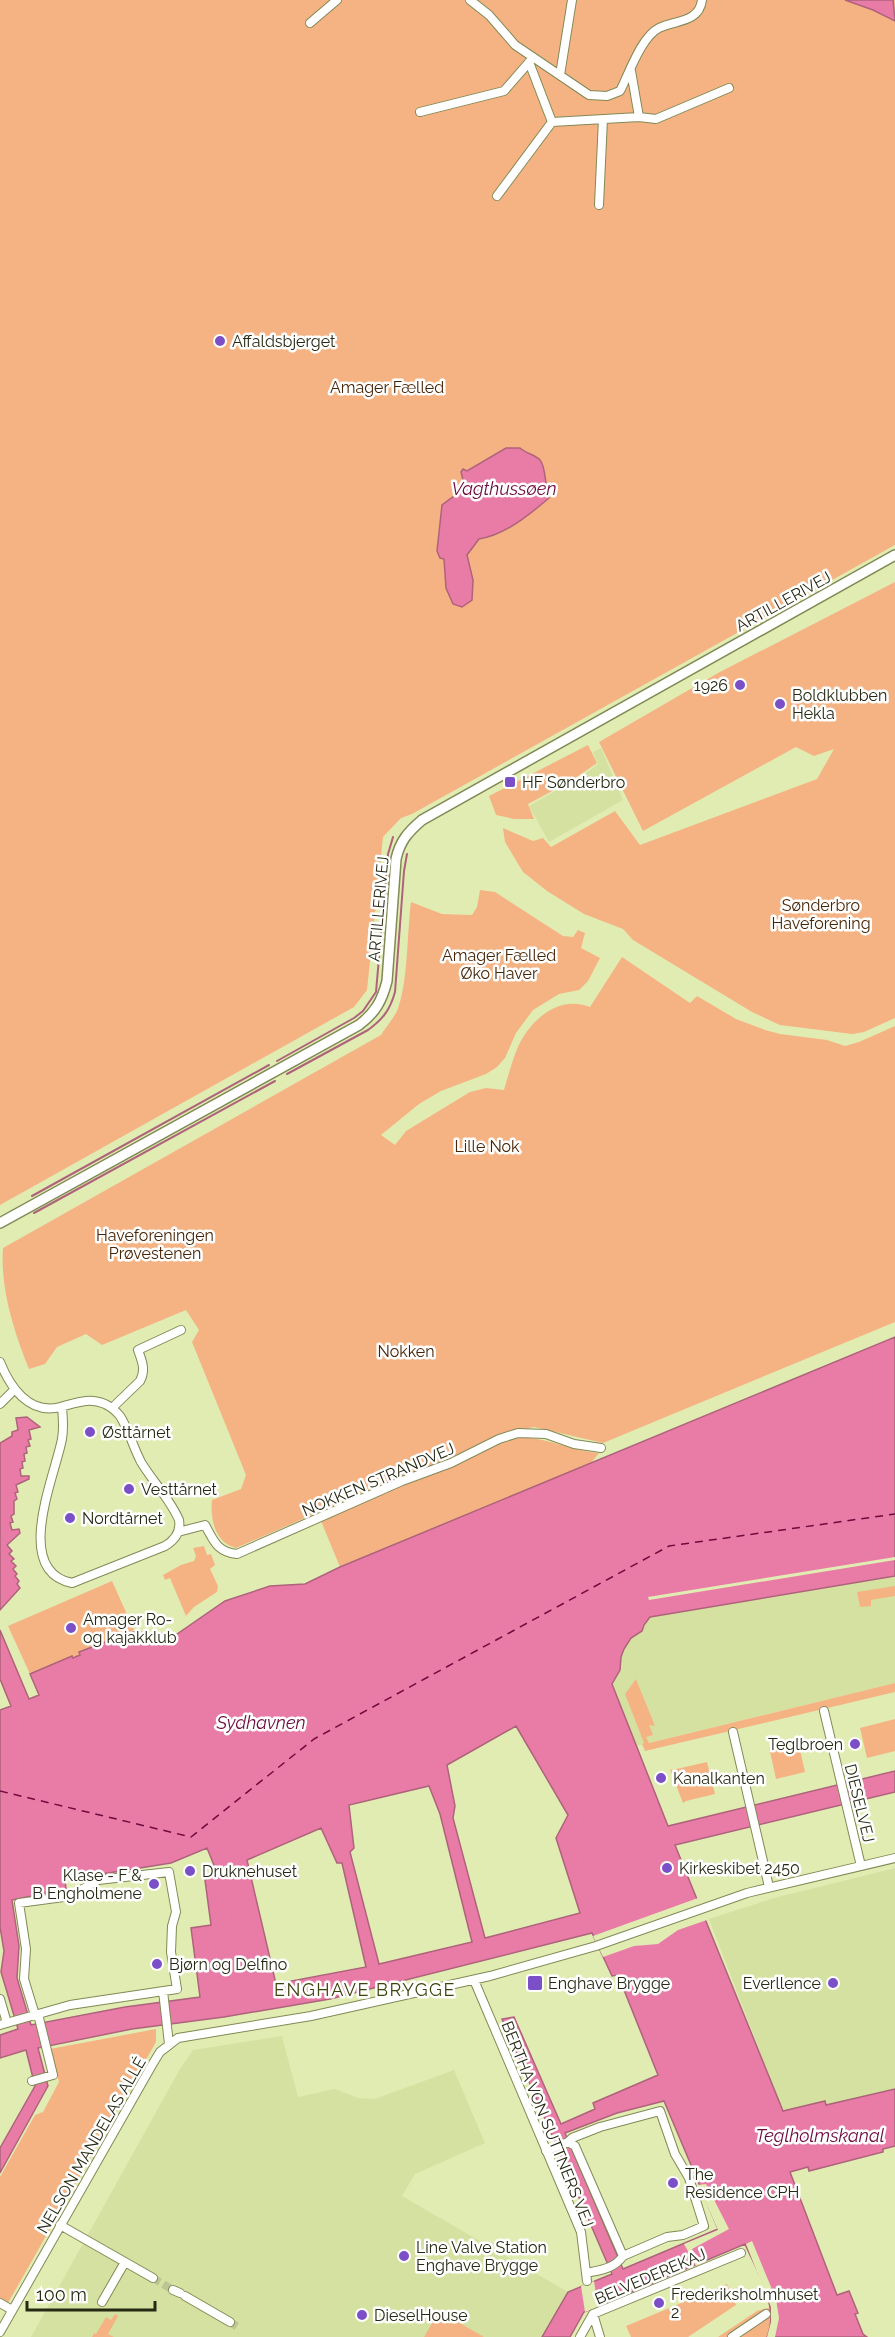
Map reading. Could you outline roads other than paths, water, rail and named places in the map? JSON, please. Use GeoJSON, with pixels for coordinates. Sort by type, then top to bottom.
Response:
{"type":"FeatureCollection","features":[{"type":"Feature","properties":{"kind":"street"},"geometry":{"type":"LineString","coordinates":[[310,23],[337,0]]}},
{"type":"Feature","properties":{"kind":"street"},"geometry":{"type":"LineString","coordinates":[[470,0],[489,15],[515,45],[531,59],[589,95],[607,96],[620,92],[645,42],[657,29],[692,17],[698,12],[702,0]]}},
{"type":"Feature","properties":{"kind":"street"},"geometry":{"type":"LineString","coordinates":[[560,75],[572,0]]}},
{"type":"Feature","properties":{"kind":"street"},"geometry":{"type":"LineString","coordinates":[[420,112],[504,91],[531,59]]}},
{"type":"Feature","properties":{"kind":"street"},"geometry":{"type":"LineString","coordinates":[[531,59],[552,122]]}},
{"type":"Feature","properties":{"kind":"street"},"geometry":{"type":"LineString","coordinates":[[630,71],[639,117]]}},
{"type":"Feature","properties":{"kind":"street"},"geometry":{"type":"LineString","coordinates":[[552,122],[639,117],[656,119],[729,88]]}},
{"type":"Feature","properties":{"kind":"street"},"geometry":{"type":"LineString","coordinates":[[599,205],[603,119]]}},
{"type":"Feature","properties":{"kind":"street"},"geometry":{"type":"LineString","coordinates":[[497,196],[552,122]]}},
{"type":"Feature","properties":{"kind":"street","name":"ARTILLERIVEJ"},"geometry":{"type":"LineString","coordinates":[[0,1223],[359,1025],[370,1016],[383,996],[387,981],[396,859],[399,847],[410,830],[422,820],[895,555]]}},
{"type":"Feature","properties":{"kind":"street"},"geometry":{"type":"LineString","coordinates":[[112,1408],[136,1386],[143,1376],[143,1363],[138,1350],[181,1330]]}},
{"type":"Feature","properties":{"kind":"street"},"geometry":{"type":"LineString","coordinates":[[0,1362],[8,1381],[15,1390],[29,1402],[40,1407],[49,1409],[88,1400],[97,1401],[112,1408],[121,1418],[140,1461],[177,1516],[180,1526],[178,1532],[165,1546],[72,1583],[53,1574],[44,1561],[41,1527],[45,1498],[62,1440],[62,1407]]}},
{"type":"Feature","properties":{"kind":"street"},"geometry":{"type":"LineString","coordinates":[[0,1404],[15,1390]]}},
{"type":"Feature","properties":{"kind":"street","name":"NOKKEN STRANDVEJ"},"geometry":{"type":"LineString","coordinates":[[178,1532],[205,1525],[223,1552],[237,1554],[402,1481],[451,1463],[499,1439],[518,1433],[546,1434],[581,1446],[601,1448]]}},
{"type":"Feature","properties":{"kind":"street","name":"DIESELVEJ"},"geometry":{"type":"LineString","coordinates":[[824,1711],[861,1866]]}},
{"type":"Feature","properties":{"kind":"street"},"geometry":{"type":"LineString","coordinates":[[733,1732],[769,1887]]}},
{"type":"Feature","properties":{"kind":"street"},"geometry":{"type":"LineString","coordinates":[[163,1991],[169,2044],[178,2038],[311,2016],[474,1980],[598,1946],[769,1887],[895,1858]]}},
{"type":"Feature","properties":{"kind":"street"},"geometry":{"type":"LineString","coordinates":[[0,1999],[7,2023],[36,2017],[70,2005],[177,1989],[171,1952],[172,1926],[176,1912],[169,1872],[98,1881],[71,1896],[19,1903],[26,1949],[24,1979],[36,2017],[46,2047],[53,2074],[32,2081]]}},
{"type":"Feature","properties":{"kind":"street","name":"BERTHA VON SUTTNERS VEJ"},"geometry":{"type":"LineString","coordinates":[[474,1980],[580,2232],[587,2277],[608,2268],[621,2258]]}},
{"type":"Feature","properties":{"kind":"street","name":"NELSON MANDELAS ALLÉ"},"geometry":{"type":"LineString","coordinates":[[0,2332],[152,2065],[160,2052],[169,2044]]}},
{"type":"Feature","properties":{"kind":"street"},"geometry":{"type":"LineString","coordinates":[[546,2151],[572,2138],[610,2124],[660,2111],[675,2154],[689,2178],[704,2226],[683,2235],[667,2237],[621,2258],[575,2146],[568,2142]]}},
{"type":"Feature","properties":{"kind":"street"},"geometry":{"type":"LineString","coordinates":[[60,2225],[153,2278]]}},
{"type":"Feature","properties":{"kind":"street","name":"BELVEDEREKAJ"},"geometry":{"type":"LineString","coordinates":[[580,2337],[593,2314],[741,2253]]}},
{"type":"Feature","properties":{"kind":"street"},"geometry":{"type":"LineString","coordinates":[[102,2302],[124,2262]]}},
{"type":"Feature","properties":{"kind":"street"},"geometry":{"type":"LineString","coordinates":[[179,2293],[230,2322]]}},
{"type":"Feature","properties":{"kind":"street"},"geometry":{"type":"LineString","coordinates":[[0,2303],[12,2310]]}},
{"type":"Feature","properties":{"kind":"street"},"geometry":{"type":"LineString","coordinates":[[593,2314],[600,2337]]}},
{"type":"Feature","properties":{"kind":"street"},"geometry":{"type":"LineString","coordinates":[[732,2337],[766,2314]]}},
{"type":"Feature","properties":{"kind":"water"},"geometry":{"type":"Polygon","coordinates":[[[845,0],[893,0],[895,21],[873,10],[845,0]]]}},
{"type":"Feature","properties":{"kind":"water","name":"Vagthussøen"},"geometry":{"type":"Polygon","coordinates":[[[506,448],[520,448],[540,460],[549,498],[507,529],[479,539],[467,555],[473,580],[472,600],[462,607],[453,604],[446,588],[444,559],[440,558],[437,551],[442,505],[458,493],[464,484],[461,472],[463,469],[467,471],[506,448]]]}},
{"type":"Feature","properties":{"kind":"water","name":"Sydhavnen"},"geometry":{"type":"Polygon","coordinates":[[[895,1337],[895,1576],[650,1617],[642,1631],[631,1638],[624,1649],[620,1670],[612,1684],[668,1826],[895,1771],[895,1792],[675,1845],[783,2111],[825,2101],[826,2105],[895,2089],[895,2146],[883,2149],[883,2152],[809,2171],[808,2167],[790,2172],[837,2295],[849,2291],[858,2313],[855,2314],[863,2334],[867,2337],[767,2337],[771,2313],[769,2301],[745,2244],[584,2312],[570,2337],[542,2337],[568,2292],[612,2274],[502,2019],[514,2017],[561,2124],[595,2109],[593,2103],[658,2075],[618,1975],[612,1976],[592,1933],[330,1999],[224,2017],[132,2029],[38,2048],[48,2086],[0,2173],[0,2148],[35,2086],[26,2050],[0,2058],[0,2035],[18,2029],[1,1972],[4,1951],[0,1927],[0,1710],[11,1706],[0,1679],[0,1630],[29,1699],[39,1695],[30,1674],[72,1656],[73,1658],[80,1655],[79,1652],[132,1632],[177,1634],[225,1601],[270,1586],[305,1584],[340,1567],[895,1337]],[[516,1726],[447,1765],[455,1806],[453,1818],[485,1938],[580,1913],[556,1838],[568,1815],[516,1726]],[[429,1786],[349,1805],[354,1848],[350,1852],[379,1964],[472,1942],[440,1814],[429,1786]],[[321,1828],[247,1860],[276,1984],[366,1967],[342,1863],[337,1863],[321,1828]],[[207,1848],[171,1863],[65,1880],[66,1889],[12,1900],[19,1946],[17,1978],[31,2025],[125,2007],[200,1997],[191,1928],[211,1925],[205,1880],[218,1875],[207,1848]],[[664,2101],[617,2113],[565,2133],[623,2269],[718,2229],[664,2101]]]}},
{"type":"Feature","properties":{"kind":"water"},"geometry":{"type":"Polygon","coordinates":[[[27,1417],[40,1427],[29,1430],[30,1446],[26,1447],[25,1461],[22,1462],[23,1468],[20,1469],[21,1476],[29,1476],[29,1479],[16,1485],[17,1499],[14,1501],[14,1514],[11,1516],[13,1522],[10,1523],[12,1530],[19,1529],[20,1533],[7,1545],[12,1551],[9,1554],[14,1559],[11,1561],[16,1566],[13,1569],[17,1574],[15,1576],[20,1588],[0,1610],[0,1443],[12,1436],[12,1432],[18,1430],[16,1418],[27,1417]]]}},
{"type":"Feature","properties":{"kind":"waterway"},"geometry":{"type":"LineString","coordinates":[[277,1061],[354,1018],[363,1011],[376,992],[388,854],[393,837]]}},
{"type":"Feature","properties":{"kind":"waterway"},"geometry":{"type":"LineString","coordinates":[[287,1074],[368,1030],[382,1018],[391,1004],[395,992],[407,854]]}},
{"type":"Feature","properties":{"kind":"waterway"},"geometry":{"type":"LineString","coordinates":[[32,1196],[269,1065]]}},
{"type":"Feature","properties":{"kind":"waterway"},"geometry":{"type":"LineString","coordinates":[[34,1213],[275,1081]]}},
{"type":"Feature","properties":{"kind":"tunnel"},"geometry":{"type":"LineString","coordinates":[[153,2278],[173,2290]]}},
{"type":"Feature","properties":{"kind":"tunnel"},"geometry":{"type":"LineString","coordinates":[[230,2322],[238,2327]]}},
{"type":"Feature","properties":{"kind":"place","name":"Affaldsbjerget"},"geometry":{"type":"Point","coordinates":[220,341]}},
{"type":"Feature","properties":{"kind":"place","name":"1926"},"geometry":{"type":"Point","coordinates":[740,685]}},
{"type":"Feature","properties":{"kind":"place","name":"Boldklubben Hekla"},"geometry":{"type":"Point","coordinates":[780,704]}},
{"type":"Feature","properties":{"kind":"place","name":"HF Sønderbro"},"geometry":{"type":"Point","coordinates":[510,782]}},
{"type":"Feature","properties":{"kind":"place","name":"Østtårnet"},"geometry":{"type":"Point","coordinates":[90,1432]}},
{"type":"Feature","properties":{"kind":"place","name":"Vesttårnet"},"geometry":{"type":"Point","coordinates":[129,1489]}},
{"type":"Feature","properties":{"kind":"place","name":"Nordtårnet"},"geometry":{"type":"Point","coordinates":[70,1518]}},
{"type":"Feature","properties":{"kind":"place","name":"Amager Ro- og kajakklub"},"geometry":{"type":"Point","coordinates":[71,1628]}},
{"type":"Feature","properties":{"kind":"place","name":"Teglbroen"},"geometry":{"type":"Point","coordinates":[855,1744]}},
{"type":"Feature","properties":{"kind":"place","name":"Kanalkanten"},"geometry":{"type":"Point","coordinates":[661,1778]}},
{"type":"Feature","properties":{"kind":"place","name":"Kirkeskibet 2450"},"geometry":{"type":"Point","coordinates":[667,1868]}},
{"type":"Feature","properties":{"kind":"place","name":"Druknehuset"},"geometry":{"type":"Point","coordinates":[190,1871]}},
{"type":"Feature","properties":{"kind":"place","name":"Klase - F & B Engholmene"},"geometry":{"type":"Point","coordinates":[154,1884]}},
{"type":"Feature","properties":{"kind":"place","name":"Bjørn og Delfino"},"geometry":{"type":"Point","coordinates":[157,1964]}},
{"type":"Feature","properties":{"kind":"place","name":"Enghave Brygge"},"geometry":{"type":"Point","coordinates":[535,1983]}},
{"type":"Feature","properties":{"kind":"place","name":"Everllence"},"geometry":{"type":"Point","coordinates":[833,1983]}},
{"type":"Feature","properties":{"kind":"place","name":"The Residence CPH"},"geometry":{"type":"Point","coordinates":[673,2183]}},
{"type":"Feature","properties":{"kind":"place","name":"Line Valve Station Enghave Brygge"},"geometry":{"type":"Point","coordinates":[404,2256]}},
{"type":"Feature","properties":{"kind":"place","name":"Frederiksholmhuset 2"},"geometry":{"type":"Point","coordinates":[659,2303]}},
{"type":"Feature","properties":{"kind":"place","name":"DieselHouse"},"geometry":{"type":"Point","coordinates":[362,2315]}},
{"type":"Feature","properties":{"kind":"district","name":"ENGHAVE BRYGGE"},"geometry":{"type":"Point","coordinates":[365,1990]}},
{"type":"Feature","properties":{"kind":"park label","name":"Amager Fælled"},"geometry":{"type":"Point","coordinates":[387,387]}},
{"type":"Feature","properties":{"kind":"park label","name":"Sønderbro Haveforening"},"geometry":{"type":"Point","coordinates":[821,914]}},
{"type":"Feature","properties":{"kind":"park label","name":"Amager Fælled Øko Haver"},"geometry":{"type":"Point","coordinates":[499,964]}},
{"type":"Feature","properties":{"kind":"park label","name":"Lille Nok"},"geometry":{"type":"Point","coordinates":[487,1146]}},
{"type":"Feature","properties":{"kind":"park label","name":"Haveforeningen Prøvestenen"},"geometry":{"type":"Point","coordinates":[155,1244]}},
{"type":"Feature","properties":{"kind":"park label","name":"Nokken"},"geometry":{"type":"Point","coordinates":[406,1351]}},
{"type":"Feature","properties":{"kind":"water label","name":"Teglholmskanal"},"geometry":{"type":"Point","coordinates":[820,2136]}}]}
